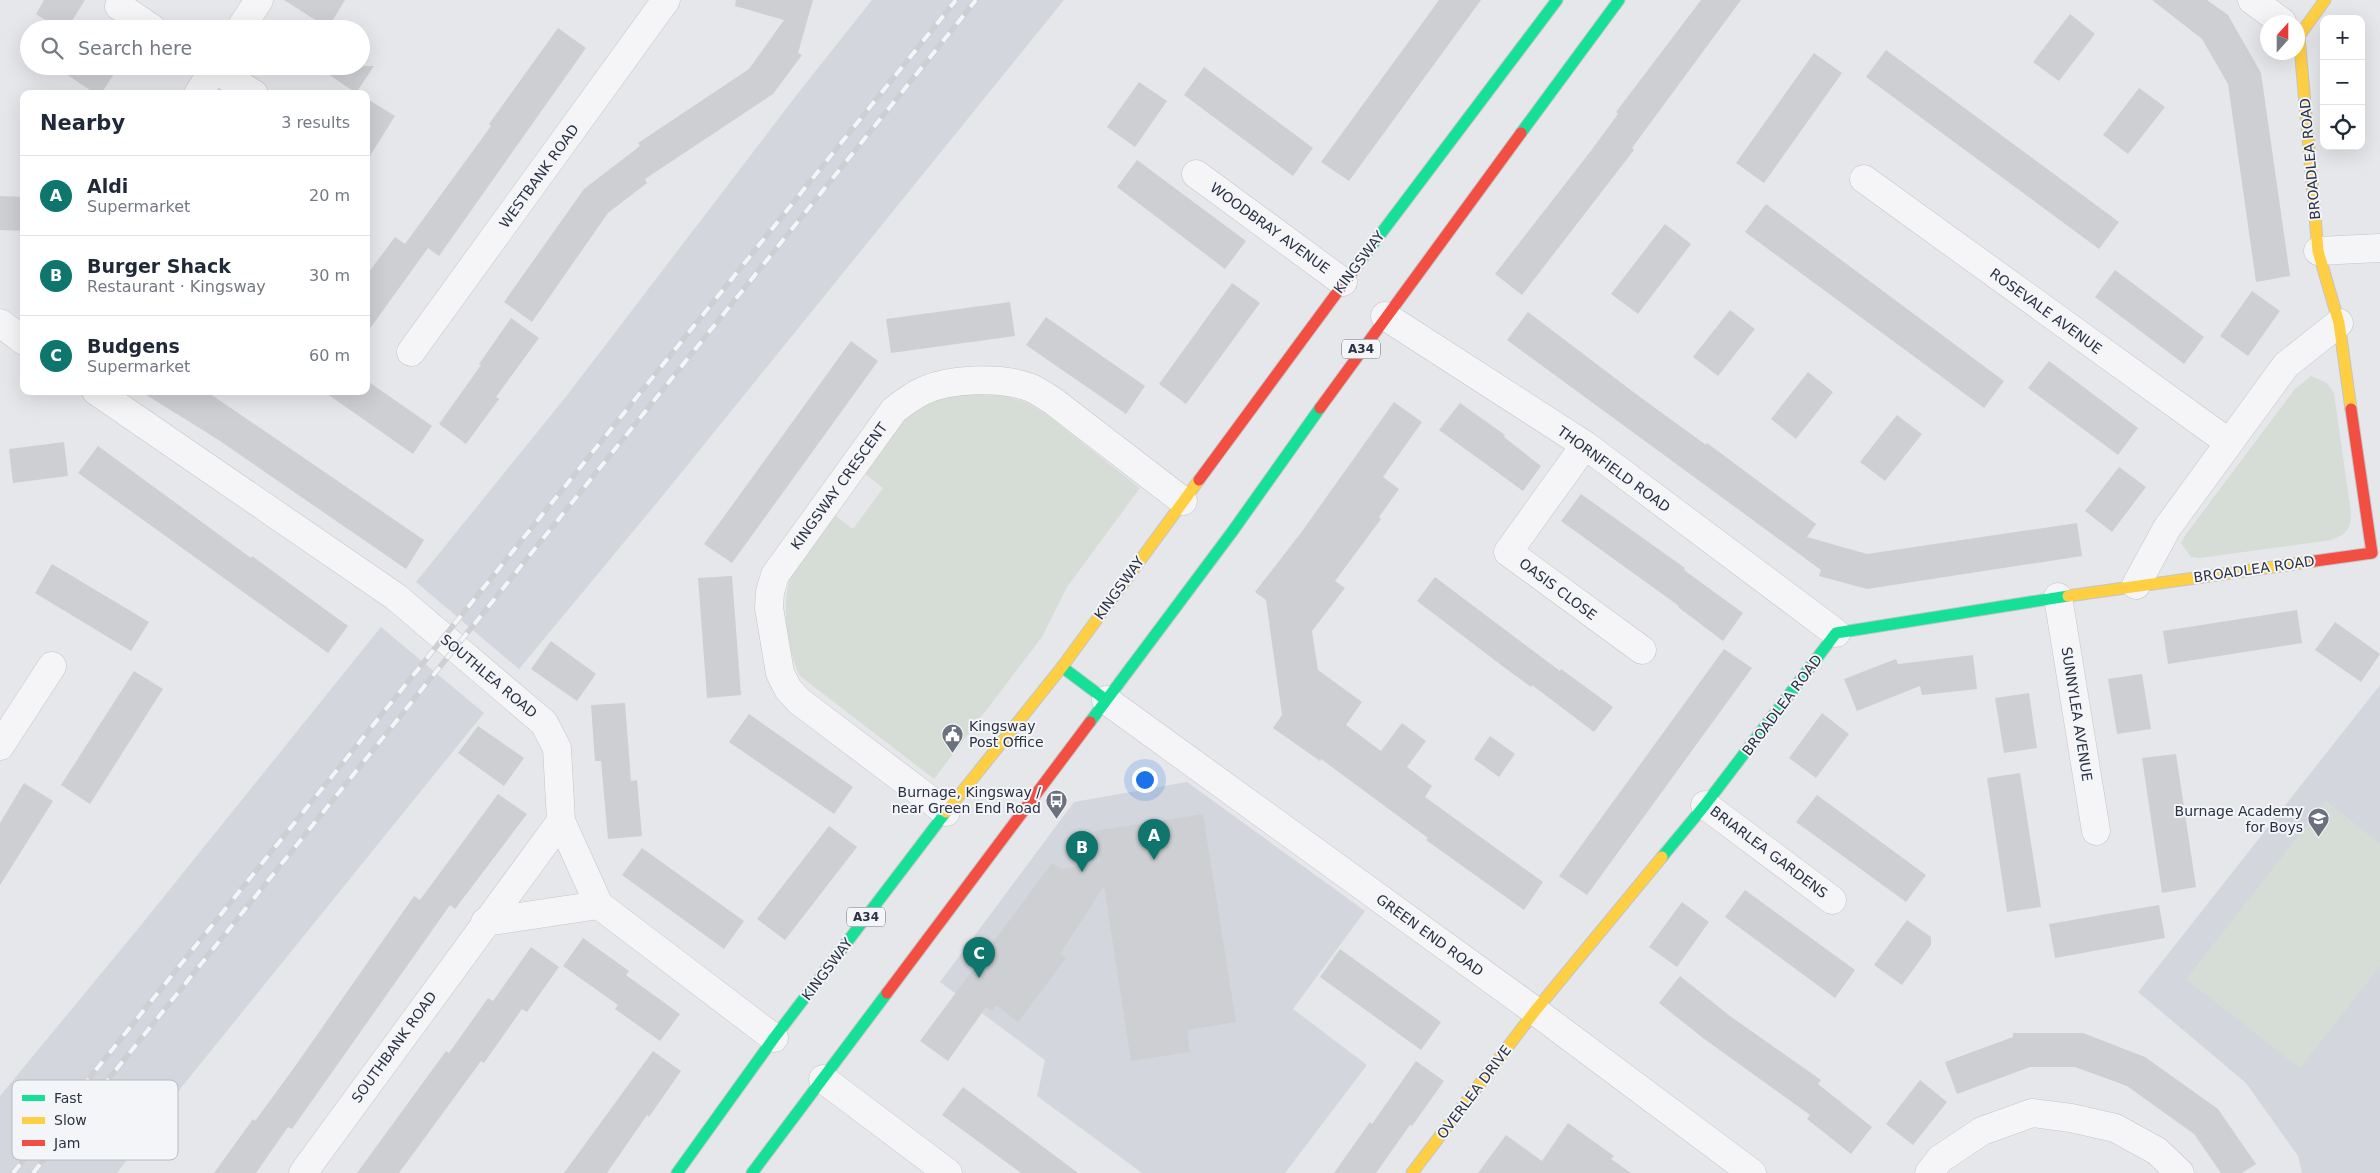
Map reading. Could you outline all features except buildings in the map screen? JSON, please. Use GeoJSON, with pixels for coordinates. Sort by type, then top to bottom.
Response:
{"type":"FeatureCollection","features":[{"type":"Feature","properties":{"kind":"main road","name":"KINGSWAY"},"geometry":{"type":"LineString","coordinates":[[677,1173],[774,1038],[946,812],[1062,667],[1343,282],[1557,0]]}},
{"type":"Feature","properties":{"kind":"main road","name":"A34"},"geometry":{"type":"LineString","coordinates":[[752,1173],[1232,532],[1385,316],[1619,0]]}},
{"type":"Feature","properties":{"kind":"main road"},"geometry":{"type":"LineString","coordinates":[[2305,19],[2325,0]]}},
{"type":"Feature","properties":{"kind":"main road","name":"BROADLEA ROAD"},"geometry":{"type":"LineString","coordinates":[[1535,1012],[1705,805],[1836,633],[2136,585],[2376,556],[2338,323],[2318,251],[2296,60]]}},
{"type":"Feature","properties":{"kind":"main road"},"geometry":{"type":"LineString","coordinates":[[1062,667],[1106,700]]}},
{"type":"Feature","properties":{"kind":"main road","name":"OVERLEA DRIVE"},"geometry":{"type":"LineString","coordinates":[[1412,1173],[1535,1012]]}},
{"type":"Feature","properties":{"kind":"street"},"geometry":{"type":"LineString","coordinates":[[246,20],[259,0]]}},
{"type":"Feature","properties":{"kind":"street","name":"WESTBANK ROAD"},"geometry":{"type":"LineString","coordinates":[[411,352],[666,0]]}},
{"type":"Feature","properties":{"kind":"street"},"geometry":{"type":"LineString","coordinates":[[2252,0],[2272,15]]}},
{"type":"Feature","properties":{"kind":"street"},"geometry":{"type":"LineString","coordinates":[[119,6],[140,20]]}},
{"type":"Feature","properties":{"kind":"street"},"geometry":{"type":"LineString","coordinates":[[200,90],[209,75]]}},
{"type":"Feature","properties":{"kind":"street"},"geometry":{"type":"LineString","coordinates":[[225,75],[248,90]]}},
{"type":"Feature","properties":{"kind":"street","name":"WOODBRAY AVENUE"},"geometry":{"type":"LineString","coordinates":[[1196,174],[1343,282]]}},
{"type":"Feature","properties":{"kind":"street","name":"ROSEVALE AVENUE"},"geometry":{"type":"LineString","coordinates":[[1864,179],[2228,442]]}},
{"type":"Feature","properties":{"kind":"street"},"geometry":{"type":"LineString","coordinates":[[2318,251],[2380,248]]}},
{"type":"Feature","properties":{"kind":"street","name":"THORNFIELD ROAD"},"geometry":{"type":"LineString","coordinates":[[1385,316],[1585,445],[1836,633]]}},
{"type":"Feature","properties":{"kind":"street"},"geometry":{"type":"LineString","coordinates":[[0,323],[20,338]]}},
{"type":"Feature","properties":{"kind":"street"},"geometry":{"type":"LineString","coordinates":[[2136,585],[2167,528],[2286,365],[2338,323]]}},
{"type":"Feature","properties":{"kind":"street","name":"KINGSWAY CRESCENT"},"geometry":{"type":"LineString","coordinates":[[946,812],[799,701],[788,689],[780,673],[769,608],[770,592],[775,575],[894,410],[909,398],[940,384],[989,380],[1031,388],[1053,401],[1183,501]]}},
{"type":"Feature","properties":{"kind":"street","name":"SOUTHLEA ROAD"},"geometry":{"type":"LineString","coordinates":[[102,395],[396,597],[544,723],[557,748],[561,822],[599,905],[774,1038]]}},
{"type":"Feature","properties":{"kind":"street","name":"OASIS CLOSE"},"geometry":{"type":"LineString","coordinates":[[1585,445],[1508,552],[1642,650]]}},
{"type":"Feature","properties":{"kind":"street","name":"SUNNYLEA AVENUE"},"geometry":{"type":"LineString","coordinates":[[2058,597],[2096,832]]}},
{"type":"Feature","properties":{"kind":"street"},"geometry":{"type":"LineString","coordinates":[[0,746],[52,666]]}},
{"type":"Feature","properties":{"kind":"street","name":"GREEN END ROAD"},"geometry":{"type":"LineString","coordinates":[[1106,700],[1535,1012],[1752,1173]]}},
{"type":"Feature","properties":{"kind":"street","name":"BRIARLEA GARDENS"},"geometry":{"type":"LineString","coordinates":[[1705,805],[1832,900]]}},
{"type":"Feature","properties":{"kind":"street","name":"SOUTHBANK ROAD"},"geometry":{"type":"LineString","coordinates":[[303,1173],[485,922],[561,822]]}},
{"type":"Feature","properties":{"kind":"street"},"geometry":{"type":"LineString","coordinates":[[485,922],[599,905]]}},
{"type":"Feature","properties":{"kind":"street"},"geometry":{"type":"LineString","coordinates":[[824,1079],[948,1173]]}},
{"type":"Feature","properties":{"kind":"street"},"geometry":{"type":"LineString","coordinates":[[1929,1173],[1940,1159],[1982,1131],[2032,1113],[2071,1118],[2115,1128],[2157,1151],[2180,1173]]}},
{"type":"Feature","properties":{"kind":"shaded area"},"geometry":{"type":"Polygon","coordinates":[[[872,0],[1064,0],[660,499],[519,669],[416,582],[568,394],[802,88],[872,0]]]}},
{"type":"Feature","properties":{"kind":"shaded area"},"geometry":{"type":"Polygon","coordinates":[[[2311,376],[2327,383],[2334,393],[2351,513],[2347,531],[2331,540],[2200,558],[2191,557],[2181,543],[2186,534],[2295,389],[2311,376]]]}},
{"type":"Feature","properties":{"kind":"shaded area"},"geometry":{"type":"Polygon","coordinates":[[[1002,395],[1026,402],[1043,412],[1140,488],[1067,587],[1042,637],[934,779],[800,676],[795,666],[789,642],[786,615],[787,590],[790,579],[798,564],[834,515],[853,529],[883,488],[865,474],[894,432],[911,413],[932,400],[948,396],[1002,395]]]}},
{"type":"Feature","properties":{"kind":"shaded area"},"geometry":{"type":"Polygon","coordinates":[[[381,627],[484,713],[178,1092],[178,1080],[13,1080],[137,930],[381,627]]]}},
{"type":"Feature","properties":{"kind":"shaded area","name":"Burnage Academy for Boys"},"geometry":{"type":"Polygon","coordinates":[[[2380,685],[2380,1173],[2302,1173],[2298,1156],[2246,1083],[2138,992],[2380,685]]]}},
{"type":"Feature","properties":{"kind":"shaded area"},"geometry":{"type":"Polygon","coordinates":[[[1187,782],[1365,911],[1293,1009],[1367,1065],[1285,1173],[1142,1173],[1037,1096],[1045,1060],[940,982],[1074,802],[1187,782]]]}},
{"type":"Feature","properties":{"kind":"shaded area"},"geometry":{"type":"Polygon","coordinates":[[[2326,801],[2380,844],[2380,966],[2300,1068],[2186,979],[2326,801]]]}},
{"type":"Feature","properties":{"kind":"shaded area"},"geometry":{"type":"Polygon","coordinates":[[[12,1081],[12,1160],[127,1160],[117,1173],[0,1173],[0,1096],[12,1081]]]}},
{"type":"Feature","properties":{"kind":"railway"},"geometry":{"type":"LineString","coordinates":[[88,1080],[956,0]]}},
{"type":"Feature","properties":{"kind":"railway"},"geometry":{"type":"LineString","coordinates":[[108,1080],[976,0]]}},
{"type":"Feature","properties":{"kind":"railway"},"geometry":{"type":"LineString","coordinates":[[13,1173],[23,1160]]}},
{"type":"Feature","properties":{"kind":"railway"},"geometry":{"type":"LineString","coordinates":[[33,1173],[43,1160]]}},
{"type":"Feature","properties":{"kind":"traffic: fast"},"geometry":{"type":"LineString","coordinates":[[1361,260],[1557,0]]}},
{"type":"Feature","properties":{"kind":"traffic: fast"},"geometry":{"type":"LineString","coordinates":[[1521,133],[1619,0]]}},
{"type":"Feature","properties":{"kind":"traffic: fast"},"geometry":{"type":"LineString","coordinates":[[1090,722],[1232,532],[1320,408]]}},
{"type":"Feature","properties":{"kind":"traffic: fast"},"geometry":{"type":"LineString","coordinates":[[1662,857],[1705,805],[1836,633],[2068,596]]}},
{"type":"Feature","properties":{"kind":"traffic: fast"},"geometry":{"type":"LineString","coordinates":[[1062,667],[1106,700]]}},
{"type":"Feature","properties":{"kind":"traffic: fast"},"geometry":{"type":"LineString","coordinates":[[677,1173],[774,1038],[946,812]]}},
{"type":"Feature","properties":{"kind":"traffic: fast"},"geometry":{"type":"LineString","coordinates":[[752,1173],[887,993]]}},
{"type":"Feature","properties":{"kind":"traffic: slow"},"geometry":{"type":"LineString","coordinates":[[2325,0],[2299,36],[2318,251],[2339,323],[2351,409]]}},
{"type":"Feature","properties":{"kind":"traffic: slow"},"geometry":{"type":"LineString","coordinates":[[946,812],[1062,667],[1199,480]]}},
{"type":"Feature","properties":{"kind":"traffic: slow"},"geometry":{"type":"LineString","coordinates":[[2068,596],[2315,561]]}},
{"type":"Feature","properties":{"kind":"traffic: slow"},"geometry":{"type":"LineString","coordinates":[[1412,1173],[1535,1011],[1662,857]]}},
{"type":"Feature","properties":{"kind":"traffic: jam"},"geometry":{"type":"LineString","coordinates":[[1320,408],[1521,133]]}},
{"type":"Feature","properties":{"kind":"traffic: jam"},"geometry":{"type":"LineString","coordinates":[[1199,480],[1361,260]]}},
{"type":"Feature","properties":{"kind":"traffic: jam"},"geometry":{"type":"LineString","coordinates":[[2315,561],[2372,553],[2351,409]]}},
{"type":"Feature","properties":{"kind":"traffic: jam"},"geometry":{"type":"LineString","coordinates":[[887,993],[1090,722]]}},
{"type":"Feature","properties":{"kind":"place","name":"Kingsway Post Office"},"geometry":{"type":"Point","coordinates":[953,753]}},
{"type":"Feature","properties":{"kind":"place","name":"Burnage, Kingsway / near Green End Road"},"geometry":{"type":"Point","coordinates":[1057,819]}},
{"type":"Feature","properties":{"kind":"place","name":"Burnage Academy for Boys"},"geometry":{"type":"Point","coordinates":[2319,838]}},
{"type":"Feature","properties":{"kind":"place","name":"Aldi"},"geometry":{"type":"Point","coordinates":[1154,860]}},
{"type":"Feature","properties":{"kind":"place","name":"Burger Shack"},"geometry":{"type":"Point","coordinates":[1082,872]}},
{"type":"Feature","properties":{"kind":"place","name":"Budgens"},"geometry":{"type":"Point","coordinates":[979,978]}}]}
